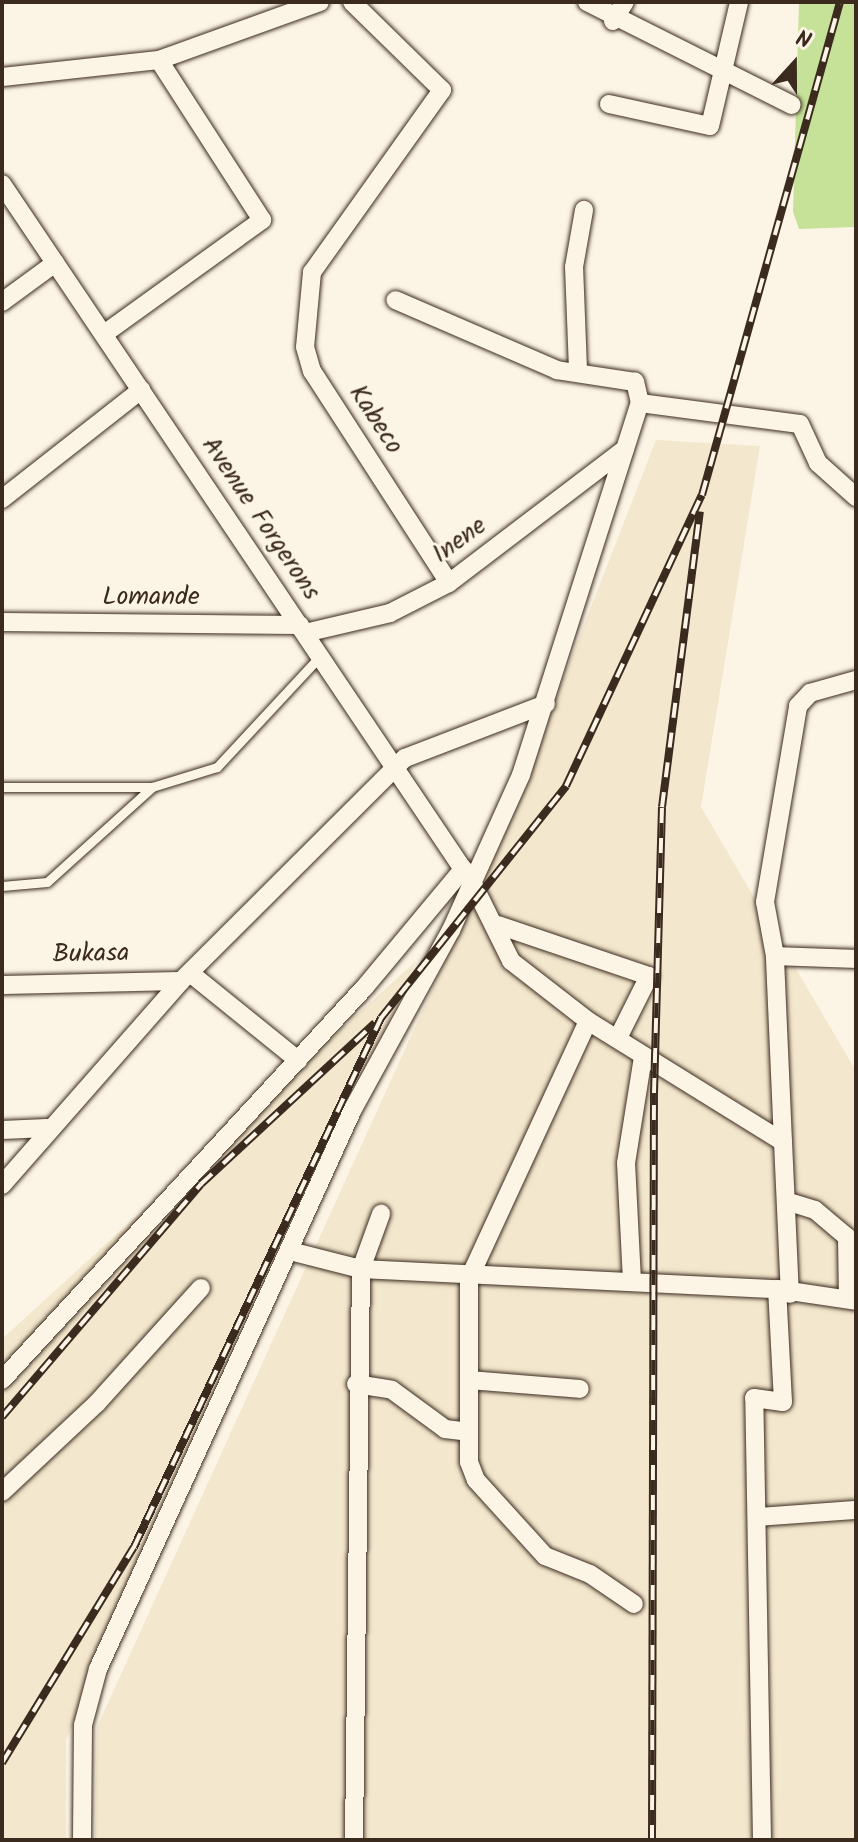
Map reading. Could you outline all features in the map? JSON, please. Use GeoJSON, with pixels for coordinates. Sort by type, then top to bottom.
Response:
{"type":"FeatureCollection","features":[{"type":"Feature","properties":{"kind":"street"},"geometry":{"type":"LineString","coordinates":[[2,77],[159,60],[320,2]]}},
{"type":"Feature","properties":{"kind":"street","name":"Kabeco"},"geometry":{"type":"LineString","coordinates":[[352,2],[442,90],[312,272],[304,320],[312,371],[449,583]]}},
{"type":"Feature","properties":{"kind":"street"},"geometry":{"type":"LineString","coordinates":[[587,2],[613,21],[792,105]]}},
{"type":"Feature","properties":{"kind":"street"},"geometry":{"type":"LineString","coordinates":[[613,21],[625,2]]}},
{"type":"Feature","properties":{"kind":"street"},"geometry":{"type":"LineString","coordinates":[[609,104],[705,129],[717,121],[739,2]]}},
{"type":"Feature","properties":{"kind":"street"},"geometry":{"type":"LineString","coordinates":[[104,334],[262,220],[159,60]]}},
{"type":"Feature","properties":{"kind":"street","name":"Avenue Forgerons"},"geometry":{"type":"LineString","coordinates":[[2,184],[468,876],[498,925],[511,961],[588,1021],[783,1142]]}},
{"type":"Feature","properties":{"kind":"street"},"geometry":{"type":"LineString","coordinates":[[578,370],[574,267],[584,210]]}},
{"type":"Feature","properties":{"kind":"street"},"geometry":{"type":"LineString","coordinates":[[2,302],[55,263]]}},
{"type":"Feature","properties":{"kind":"street"},"geometry":{"type":"LineString","coordinates":[[82,1840],[83,1725],[98,1669],[353,1109],[468,876],[546,704],[640,403],[635,382],[520,357],[395,300]]}},
{"type":"Feature","properties":{"kind":"street"},"geometry":{"type":"LineString","coordinates":[[2,499],[141,390]]}},
{"type":"Feature","properties":{"kind":"street"},"geometry":{"type":"LineString","coordinates":[[640,403],[800,424],[818,463],[856,497]]}},
{"type":"Feature","properties":{"kind":"street","name":"Inene"},"geometry":{"type":"LineString","coordinates":[[302,629],[390,613],[449,583],[625,449]]}},
{"type":"Feature","properties":{"kind":"street","name":"Lomande"},"geometry":{"type":"LineString","coordinates":[[2,622],[302,629]]}},
{"type":"Feature","properties":{"kind":"street"},"geometry":{"type":"LineString","coordinates":[[762,1840],[754,1398],[783,1402],[786,1201],[775,956],[766,891],[798,706],[810,693],[856,680]]}},
{"type":"Feature","properties":{"kind":"street"},"geometry":{"type":"LineString","coordinates":[[2,1185],[47,1128],[186,977],[395,768],[422,749],[546,704]]}},
{"type":"Feature","properties":{"kind":"street"},"geometry":{"type":"LineString","coordinates":[[2,1380],[468,876]]}},
{"type":"Feature","properties":{"kind":"street"},"geometry":{"type":"LineString","coordinates":[[498,925],[649,976],[618,1038]]}},
{"type":"Feature","properties":{"kind":"street"},"geometry":{"type":"LineString","coordinates":[[775,956],[856,959]]}},
{"type":"Feature","properties":{"kind":"street"},"geometry":{"type":"LineString","coordinates":[[186,977],[298,1060]]}},
{"type":"Feature","properties":{"kind":"street","name":"Bukasa"},"geometry":{"type":"LineString","coordinates":[[2,985],[186,977]]}},
{"type":"Feature","properties":{"kind":"street"},"geometry":{"type":"LineString","coordinates":[[588,1021],[469,1278],[468,1432],[476,1480],[545,1556],[590,1574],[634,1604]]}},
{"type":"Feature","properties":{"kind":"street"},"geometry":{"type":"LineString","coordinates":[[632,1281],[626,1163],[643,1057]]}},
{"type":"Feature","properties":{"kind":"street"},"geometry":{"type":"LineString","coordinates":[[2,1130],[47,1128]]}},
{"type":"Feature","properties":{"kind":"street"},"geometry":{"type":"LineString","coordinates":[[290,1251],[361,1269],[469,1278],[632,1281],[783,1291],[852,1300],[847,1237],[815,1210],[786,1201]]}},
{"type":"Feature","properties":{"kind":"street"},"geometry":{"type":"LineString","coordinates":[[354,1840],[356,1384],[361,1269],[381,1214]]}},
{"type":"Feature","properties":{"kind":"street"},"geometry":{"type":"LineString","coordinates":[[4,1486],[97,1403],[201,1288]]}},
{"type":"Feature","properties":{"kind":"street"},"geometry":{"type":"LineString","coordinates":[[469,1380],[580,1389]]}},
{"type":"Feature","properties":{"kind":"street"},"geometry":{"type":"LineString","coordinates":[[356,1384],[392,1390],[445,1429],[468,1432]]}},
{"type":"Feature","properties":{"kind":"street"},"geometry":{"type":"LineString","coordinates":[[758,1517],[856,1510]]}},
{"type":"Feature","properties":{"kind":"lane"},"geometry":{"type":"LineString","coordinates":[[2,787],[152,787],[217,767],[320,656]]}},
{"type":"Feature","properties":{"kind":"lane"},"geometry":{"type":"LineString","coordinates":[[2,886],[47,882],[152,787]]}},
{"type":"Feature","properties":{"kind":"shaded area"},"geometry":{"type":"Polygon","coordinates":[[[656,440],[760,446],[701,807],[856,1071],[856,1840],[95,1840],[97,1727],[501,838],[656,440]]]}},
{"type":"Feature","properties":{"kind":"shaded area"},"geometry":{"type":"Polygon","coordinates":[[[416,961],[66,1740],[66,1840],[2,1840],[2,1339],[416,961]]]}},
{"type":"Feature","properties":{"kind":"green space"},"geometry":{"type":"Polygon","coordinates":[[[799,2],[856,2],[856,227],[799,229],[793,212],[799,2]]]}},
{"type":"Feature","properties":{"kind":"railway"},"geometry":{"type":"LineString","coordinates":[[2,1763],[134,1547],[381,1018],[566,786],[702,495],[840,2]]}},
{"type":"Feature","properties":{"kind":"railway"},"geometry":{"type":"LineString","coordinates":[[652,1840],[654,1093],[662,807],[700,511]]}},
{"type":"Feature","properties":{"kind":"railway"},"geometry":{"type":"LineString","coordinates":[[2,1417],[201,1184],[375,1023]]}}]}
